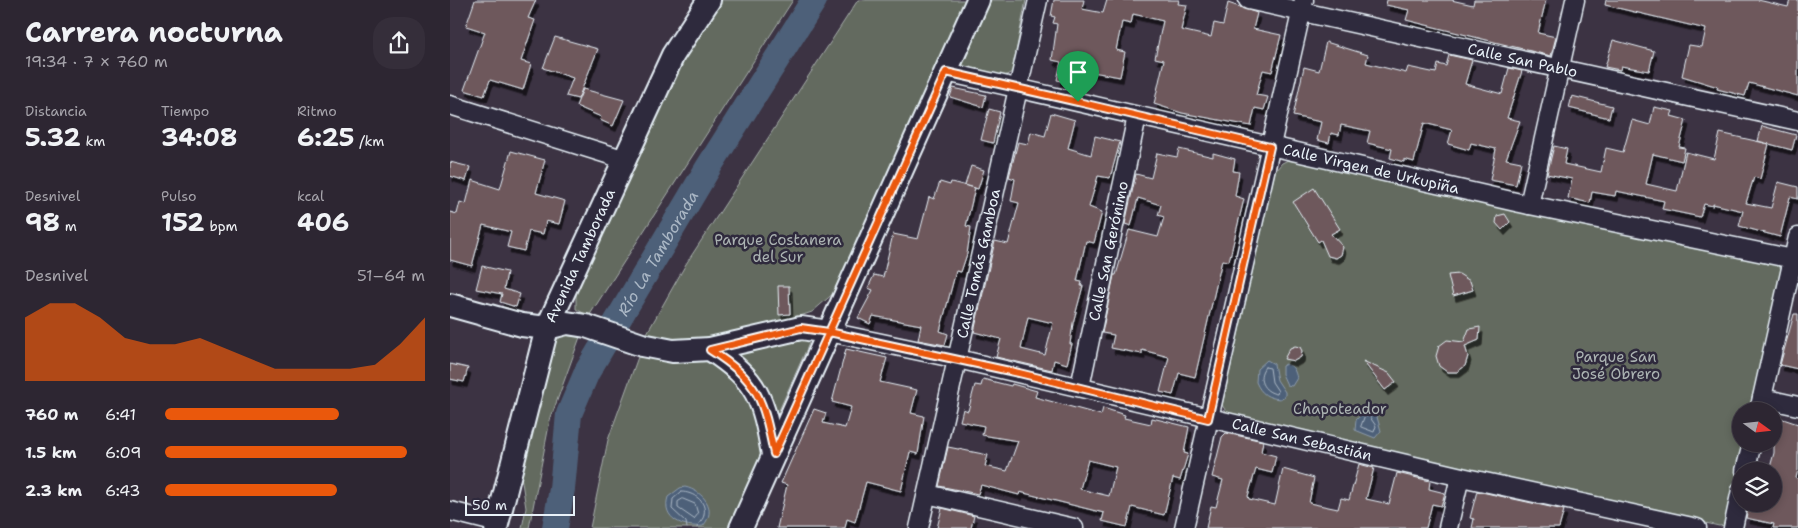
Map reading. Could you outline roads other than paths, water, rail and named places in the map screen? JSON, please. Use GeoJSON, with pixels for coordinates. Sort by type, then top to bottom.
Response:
{"type":"FeatureCollection","features":[{"type":"Feature","properties":{"kind":"main road","name":"Avenida Tamborada"},"geometry":{"type":"LineString","coordinates":[[500,526],[547,328],[673,55],[709,0]]}},
{"type":"Feature","properties":{"kind":"main road"},"geometry":{"type":"LineString","coordinates":[[741,528],[978,0]]}},
{"type":"Feature","properties":{"kind":"main road"},"geometry":{"type":"LineString","coordinates":[[450,305],[496,319],[547,328]]}},
{"type":"Feature","properties":{"kind":"main road","name":"Calle San Sebastián"},"geometry":{"type":"LineString","coordinates":[[547,328],[567,322],[586,326],[642,345],[673,351],[710,350],[801,328],[829,332]]}},
{"type":"Feature","properties":{"kind":"main road"},"geometry":{"type":"LineString","coordinates":[[710,350],[742,372],[755,389],[765,410],[774,454]]}},
{"type":"Feature","properties":{"kind":"street","name":"Calle Tomás Gamboa"},"geometry":{"type":"LineString","coordinates":[[919,528],[1038,0]]}},
{"type":"Feature","properties":{"kind":"street","name":"Calle San Pablo"},"geometry":{"type":"LineString","coordinates":[[1248,0],[1303,6],[1558,69],[1798,121]]}},
{"type":"Feature","properties":{"kind":"street"},"geometry":{"type":"LineString","coordinates":[[1529,205],[1574,0]]}},
{"type":"Feature","properties":{"kind":"street"},"geometry":{"type":"LineString","coordinates":[[1184,528],[1303,6]]}},
{"type":"Feature","properties":{"kind":"street","name":"Calle Virgen de Urkupiña"},"geometry":{"type":"LineString","coordinates":[[946,72],[1529,205],[1796,259]]}},
{"type":"Feature","properties":{"kind":"street"},"geometry":{"type":"LineString","coordinates":[[450,105],[626,160]]}},
{"type":"Feature","properties":{"kind":"street","name":"Calle San Gerónimo"},"geometry":{"type":"LineString","coordinates":[[1080,387],[1137,116]]}},
{"type":"Feature","properties":{"kind":"street"},"geometry":{"type":"LineString","coordinates":[[1761,402],[1796,259],[1798,237]]}},
{"type":"Feature","properties":{"kind":"street","name":"Calle San Sebastián"},"geometry":{"type":"LineString","coordinates":[[829,332],[1080,387],[1208,419],[1460,477],[1697,528]]}},
{"type":"Feature","properties":{"kind":"street"},"geometry":{"type":"LineString","coordinates":[[1782,406],[1798,406]]}},
{"type":"Feature","properties":{"kind":"street"},"geometry":{"type":"LineString","coordinates":[[1448,528],[1460,477]]}},
{"type":"Feature","properties":{"kind":"street"},"geometry":{"type":"LineString","coordinates":[[927,494],[1074,528]]}},
{"type":"Feature","properties":{"kind":"street"},"geometry":{"type":"LineString","coordinates":[[450,511],[500,526]]}},
{"type":"Feature","properties":{"kind":"street"},"geometry":{"type":"LineString","coordinates":[[1733,528],[1736,512]]}},
{"type":"Feature","properties":{"kind":"water"},"geometry":{"type":"Polygon","coordinates":[[[1267,360],[1274,364],[1277,380],[1285,392],[1285,396],[1280,399],[1265,395],[1256,382],[1257,369],[1267,360]]]}},
{"type":"Feature","properties":{"kind":"water"},"geometry":{"type":"Polygon","coordinates":[[[1286,364],[1292,367],[1297,378],[1292,386],[1287,385],[1282,374],[1282,366],[1286,364]]]}},
{"type":"Feature","properties":{"kind":"water"},"geometry":{"type":"Polygon","coordinates":[[[1368,407],[1377,417],[1381,431],[1375,438],[1355,430],[1356,420],[1368,407]]]}},
{"type":"Feature","properties":{"kind":"water"},"geometry":{"type":"Polygon","coordinates":[[[685,487],[698,492],[709,507],[707,520],[703,526],[682,524],[671,516],[668,511],[668,497],[680,488],[685,487]]]}},
{"type":"Feature","properties":{"kind":"waterway","name":"Río La Tamborada"},"geometry":{"type":"LineString","coordinates":[[555,528],[562,489],[569,414],[587,372],[708,168],[814,0]]}},
{"type":"Feature","properties":{"kind":"park label","name":"Parque Costanera del Sur"},"geometry":{"type":"Point","coordinates":[778,248]}},
{"type":"Feature","properties":{"kind":"park label","name":"Parque San José Obrero"},"geometry":{"type":"Point","coordinates":[1616,366]}},
{"type":"Feature","properties":{"kind":"park label","name":"Chapoteador"},"geometry":{"type":"Point","coordinates":[1340,409]}}]}
